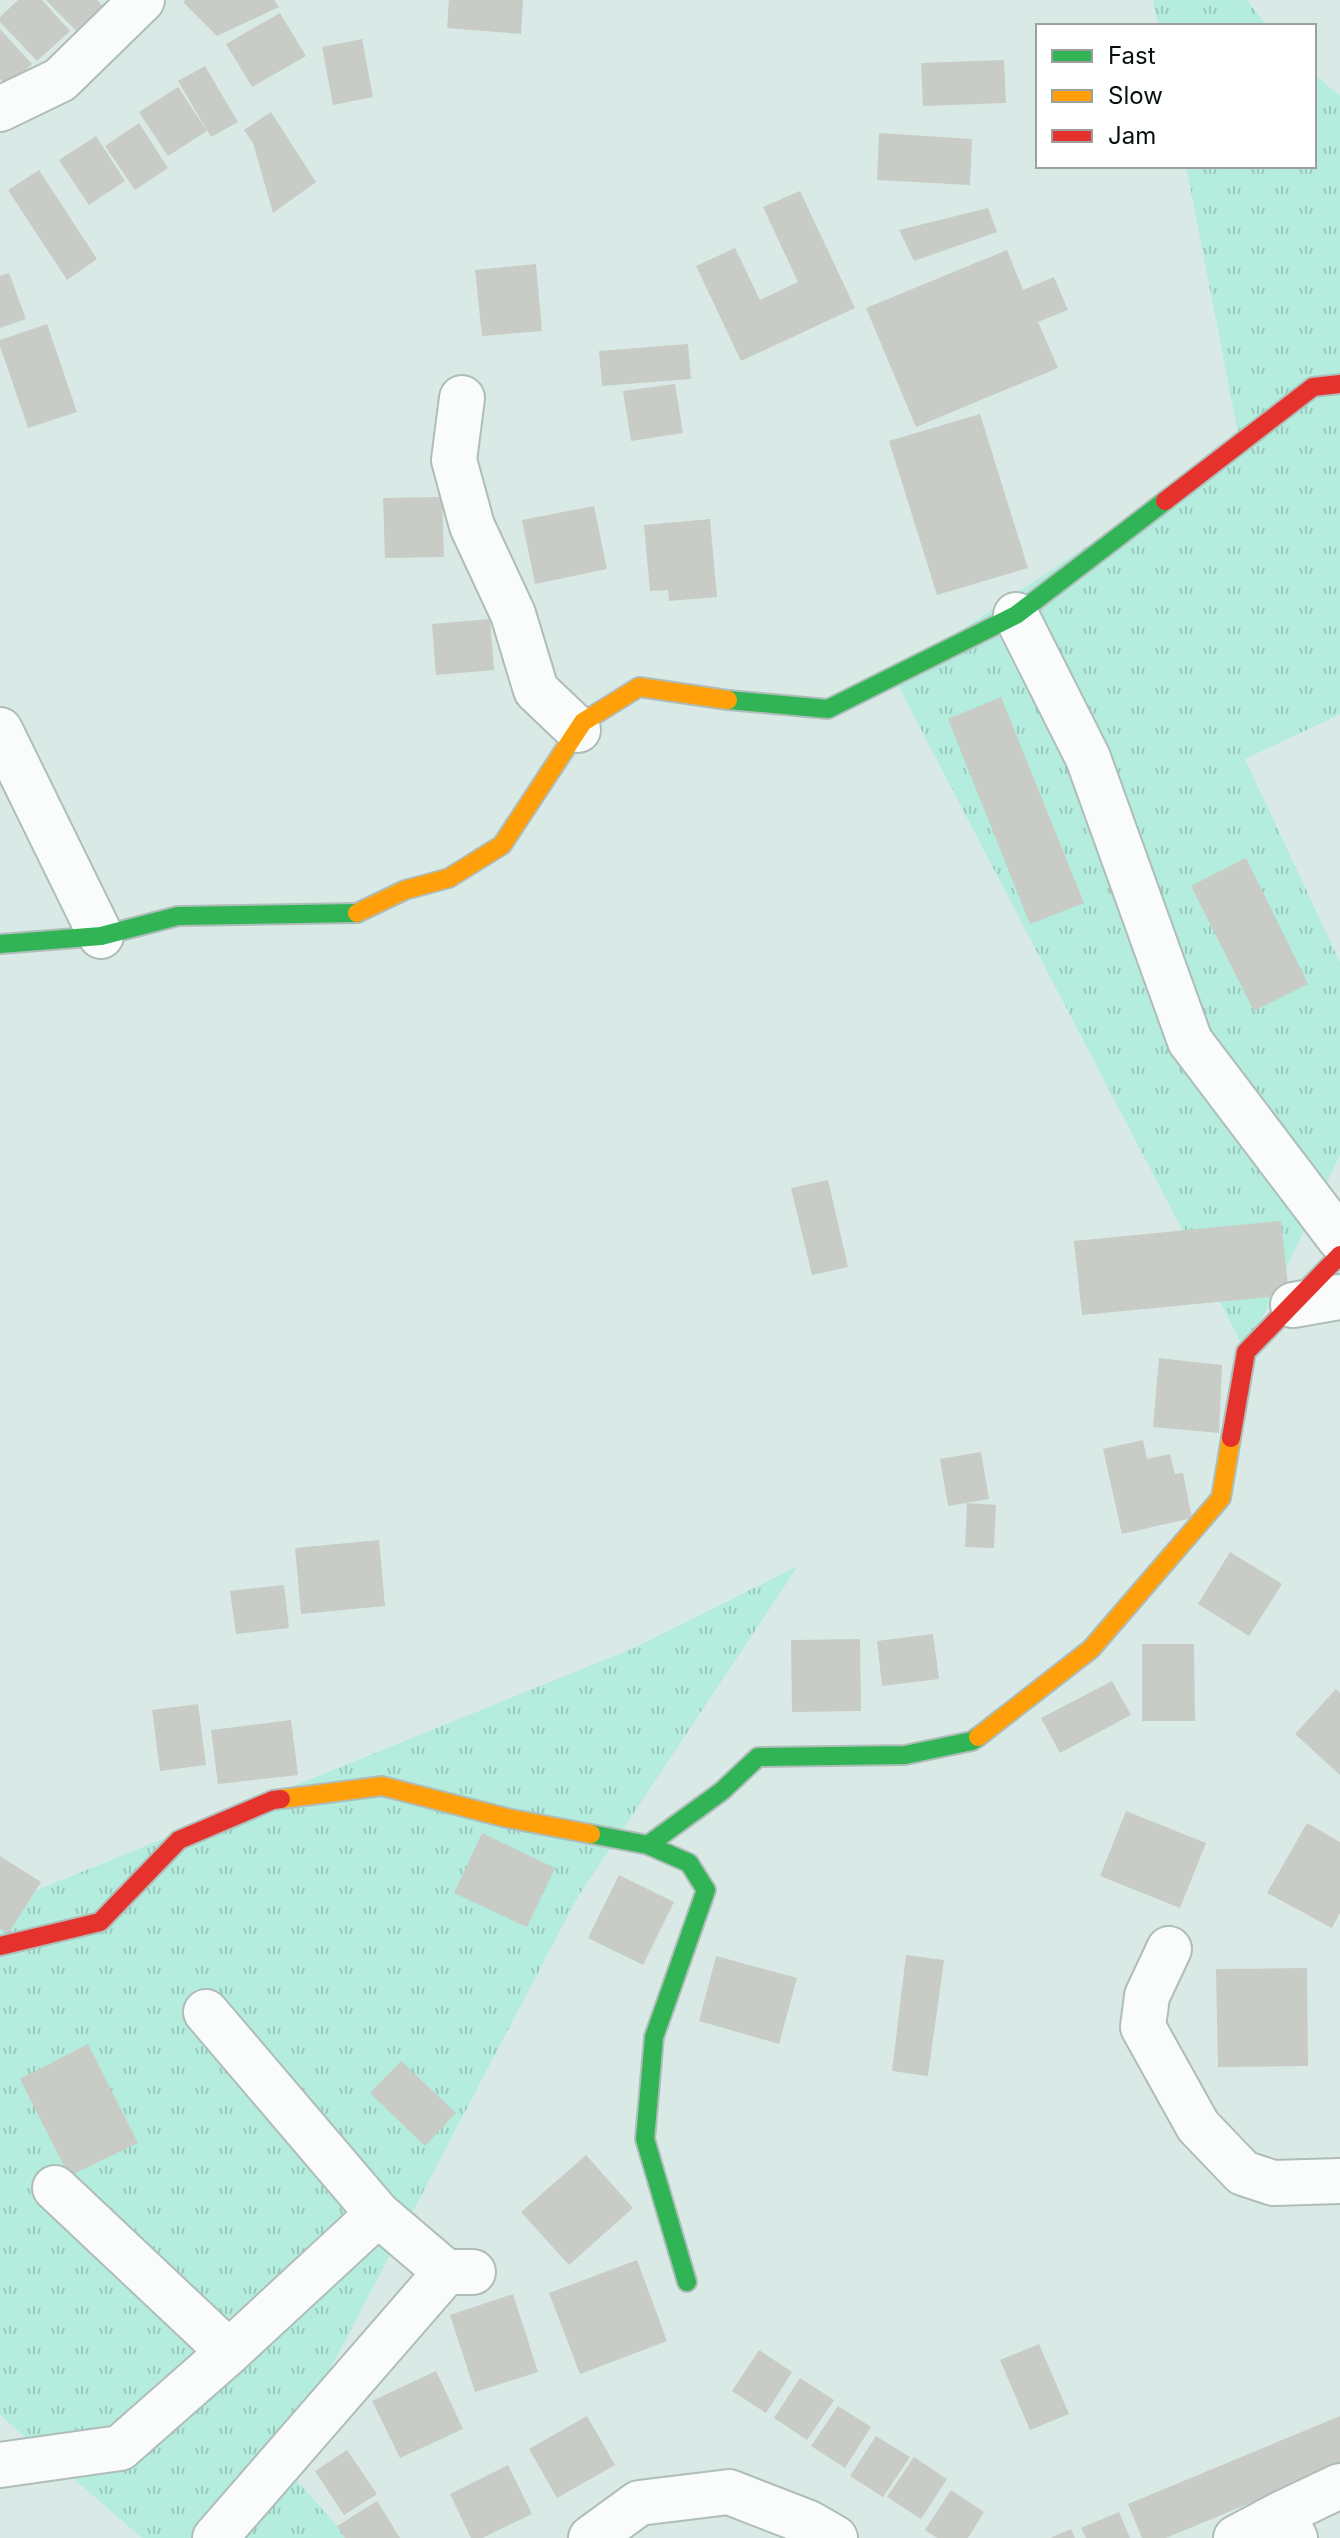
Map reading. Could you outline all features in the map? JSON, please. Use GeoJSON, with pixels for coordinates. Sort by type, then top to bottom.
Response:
{"type":"FeatureCollection","features":[{"type":"Feature","properties":{"kind":"street"},"geometry":{"type":"LineString","coordinates":[[0,109],[60,80],[142,0]]}},
{"type":"Feature","properties":{"kind":"street"},"geometry":{"type":"LineString","coordinates":[[0,944],[101,936],[178,916],[354,914],[405,890],[449,878],[502,845],[583,722],[639,687],[697,697],[828,709],[1016,615],[1313,387],[1340,384]]}},
{"type":"Feature","properties":{"kind":"street"},"geometry":{"type":"LineString","coordinates":[[462,398],[454,460],[472,526],[513,614],[536,690],[578,730]]}},
{"type":"Feature","properties":{"kind":"street"},"geometry":{"type":"LineString","coordinates":[[1016,615],[1088,758],[1190,1041],[1340,1239]]}},
{"type":"Feature","properties":{"kind":"street"},"geometry":{"type":"LineString","coordinates":[[0,730],[101,936]]}},
{"type":"Feature","properties":{"kind":"street"},"geometry":{"type":"LineString","coordinates":[[648,1845],[722,1791],[758,1757],[905,1755],[972,1741],[1091,1649],[1221,1498],[1246,1352],[1340,1255]]}},
{"type":"Feature","properties":{"kind":"street"},"geometry":{"type":"LineString","coordinates":[[1293,1305],[1340,1297]]}},
{"type":"Feature","properties":{"kind":"street"},"geometry":{"type":"LineString","coordinates":[[0,1946],[100,1922],[179,1840],[273,1800],[382,1786],[507,1818],[648,1845],[689,1863],[706,1890],[654,2037],[645,2139],[687,2282]]}},
{"type":"Feature","properties":{"kind":"street"},"geometry":{"type":"LineString","coordinates":[[1169,1949],[1147,1996],[1143,2027],[1198,2126],[1243,2173],[1273,2183],[1340,2181]]}},
{"type":"Feature","properties":{"kind":"street"},"geometry":{"type":"LineString","coordinates":[[206,2012],[378,2214],[460,2272],[215,2538]]}},
{"type":"Feature","properties":{"kind":"street"},"geometry":{"type":"LineString","coordinates":[[55,2188],[229,2352]]}},
{"type":"Feature","properties":{"kind":"street"},"geometry":{"type":"LineString","coordinates":[[0,2465],[120,2448],[378,2214]]}},
{"type":"Feature","properties":{"kind":"street"},"geometry":{"type":"LineString","coordinates":[[1236,2538],[1288,2526],[1340,2486]]}},
{"type":"Feature","properties":{"kind":"street"},"geometry":{"type":"LineString","coordinates":[[591,2538],[639,2503],[729,2492],[809,2523],[835,2538]]}},
{"type":"Feature","properties":{"kind":"green space"},"geometry":{"type":"Polygon","coordinates":[[[1153,0],[1247,0],[1265,24],[1158,24],[1153,0]]]}},
{"type":"Feature","properties":{"kind":"green space"},"geometry":{"type":"Polygon","coordinates":[[[1316,76],[1340,96],[1340,714],[1245,759],[1340,962],[1340,1155],[1246,1352],[893,676],[1240,443],[1186,168],[1316,168],[1316,76]]]}},
{"type":"Feature","properties":{"kind":"green space"},"geometry":{"type":"Polygon","coordinates":[[[798,1566],[576,1900],[281,2463],[348,2538],[142,2538],[0,2415],[0,1905],[634,1648],[798,1566]]]}},
{"type":"Feature","properties":{"kind":"building"},"geometry":{"type":"Polygon","coordinates":[[[18,0],[42,0],[70,31],[37,61],[0,22],[0,17],[18,0]]]}},
{"type":"Feature","properties":{"kind":"building"},"geometry":{"type":"Polygon","coordinates":[[[46,0],[97,0],[111,14],[84,39],[46,0]]]}},
{"type":"Feature","properties":{"kind":"building"},"geometry":{"type":"Polygon","coordinates":[[[274,0],[279,7],[217,36],[183,2],[274,0]]]}},
{"type":"Feature","properties":{"kind":"building"},"geometry":{"type":"Polygon","coordinates":[[[449,0],[523,0],[521,34],[447,28],[449,0]]]}},
{"type":"Feature","properties":{"kind":"building"},"geometry":{"type":"Polygon","coordinates":[[[280,13],[306,56],[252,87],[226,44],[280,13]]]}},
{"type":"Feature","properties":{"kind":"building"},"geometry":{"type":"Polygon","coordinates":[[[0,29],[32,64],[8,87],[0,79],[0,29]]]}},
{"type":"Feature","properties":{"kind":"building"},"geometry":{"type":"Polygon","coordinates":[[[362,39],[373,97],[333,105],[322,47],[362,39]]]}},
{"type":"Feature","properties":{"kind":"building"},"geometry":{"type":"Polygon","coordinates":[[[1004,60],[1006,103],[923,106],[921,63],[1004,60]]]}},
{"type":"Feature","properties":{"kind":"building"},"geometry":{"type":"Polygon","coordinates":[[[205,66],[238,122],[211,137],[178,81],[205,66]]]}},
{"type":"Feature","properties":{"kind":"building"},"geometry":{"type":"Polygon","coordinates":[[[178,87],[207,131],[168,156],[139,112],[178,87]]]}},
{"type":"Feature","properties":{"kind":"building"},"geometry":{"type":"Polygon","coordinates":[[[271,112],[316,182],[273,213],[253,143],[244,130],[271,112]]]}},
{"type":"Feature","properties":{"kind":"building"},"geometry":{"type":"Polygon","coordinates":[[[139,123],[168,168],[135,190],[105,146],[139,123]]]}},
{"type":"Feature","properties":{"kind":"building"},"geometry":{"type":"Polygon","coordinates":[[[879,133],[972,139],[970,185],[877,180],[879,133]]]}},
{"type":"Feature","properties":{"kind":"building"},"geometry":{"type":"Polygon","coordinates":[[[96,136],[125,181],[89,205],[59,160],[96,136]]]}},
{"type":"Feature","properties":{"kind":"building"},"geometry":{"type":"Polygon","coordinates":[[[39,170],[97,259],[67,280],[8,190],[39,170]]]}},
{"type":"Feature","properties":{"kind":"building"},"geometry":{"type":"Polygon","coordinates":[[[800,191],[855,308],[741,361],[696,266],[735,248],[760,300],[798,282],[763,207],[800,191]]]}},
{"type":"Feature","properties":{"kind":"building"},"geometry":{"type":"Polygon","coordinates":[[[988,208],[997,232],[914,261],[899,230],[988,208]]]}},
{"type":"Feature","properties":{"kind":"building"},"geometry":{"type":"Polygon","coordinates":[[[1007,250],[1023,290],[1054,277],[1068,310],[1038,322],[1058,368],[916,427],[866,308],[1007,250]]]}},
{"type":"Feature","properties":{"kind":"building"},"geometry":{"type":"Polygon","coordinates":[[[536,264],[542,331],[482,336],[475,270],[536,264]]]}},
{"type":"Feature","properties":{"kind":"building"},"geometry":{"type":"Polygon","coordinates":[[[9,273],[26,319],[0,328],[0,276],[9,273]]]}},
{"type":"Feature","properties":{"kind":"building"},"geometry":{"type":"Polygon","coordinates":[[[47,324],[77,412],[28,428],[0,340],[47,324]]]}},
{"type":"Feature","properties":{"kind":"building"},"geometry":{"type":"Polygon","coordinates":[[[688,344],[691,379],[602,386],[599,351],[688,344]]]}},
{"type":"Feature","properties":{"kind":"building"},"geometry":{"type":"Polygon","coordinates":[[[675,384],[683,433],[631,441],[623,391],[675,384]]]}},
{"type":"Feature","properties":{"kind":"building"},"geometry":{"type":"Polygon","coordinates":[[[980,414],[1028,568],[937,595],[889,441],[980,414]]]}},
{"type":"Feature","properties":{"kind":"building"},"geometry":{"type":"Polygon","coordinates":[[[442,497],[444,557],[385,558],[383,498],[442,497]]]}},
{"type":"Feature","properties":{"kind":"building"},"geometry":{"type":"Polygon","coordinates":[[[594,506],[607,569],[535,584],[522,520],[594,506]]]}},
{"type":"Feature","properties":{"kind":"building"},"geometry":{"type":"Polygon","coordinates":[[[710,519],[717,597],[669,601],[668,590],[650,591],[644,525],[710,519]]]}},
{"type":"Feature","properties":{"kind":"building"},"geometry":{"type":"Polygon","coordinates":[[[490,619],[494,670],[436,675],[432,624],[490,619]]]}},
{"type":"Feature","properties":{"kind":"building"},"geometry":{"type":"Polygon","coordinates":[[[1001,697],[1084,903],[1030,924],[948,719],[1001,697]]]}},
{"type":"Feature","properties":{"kind":"building"},"geometry":{"type":"Polygon","coordinates":[[[1246,858],[1308,984],[1254,1011],[1191,886],[1246,858]]]}},
{"type":"Feature","properties":{"kind":"building"},"geometry":{"type":"Polygon","coordinates":[[[828,1180],[848,1267],[812,1275],[791,1188],[828,1180]]]}},
{"type":"Feature","properties":{"kind":"building"},"geometry":{"type":"Polygon","coordinates":[[[1281,1221],[1289,1295],[1082,1315],[1074,1241],[1281,1221]]]}},
{"type":"Feature","properties":{"kind":"building"},"geometry":{"type":"Polygon","coordinates":[[[1159,1358],[1222,1365],[1219,1433],[1153,1427],[1159,1358]]]}},
{"type":"Feature","properties":{"kind":"building"},"geometry":{"type":"Polygon","coordinates":[[[1143,1440],[1147,1459],[1170,1454],[1175,1474],[1183,1473],[1192,1518],[1122,1534],[1103,1449],[1143,1440]]]}},
{"type":"Feature","properties":{"kind":"building"},"geometry":{"type":"Polygon","coordinates":[[[981,1452],[989,1499],[948,1506],[940,1459],[981,1452]]]}},
{"type":"Feature","properties":{"kind":"building"},"geometry":{"type":"Polygon","coordinates":[[[967,1503],[996,1505],[994,1548],[965,1547],[967,1503]]]}},
{"type":"Feature","properties":{"kind":"building"},"geometry":{"type":"Polygon","coordinates":[[[379,1540],[385,1606],[301,1614],[295,1548],[379,1540]]]}},
{"type":"Feature","properties":{"kind":"building"},"geometry":{"type":"Polygon","coordinates":[[[1230,1552],[1282,1584],[1249,1636],[1198,1604],[1230,1552]]]}},
{"type":"Feature","properties":{"kind":"building"},"geometry":{"type":"Polygon","coordinates":[[[284,1585],[289,1628],[236,1634],[230,1591],[284,1585]]]}},
{"type":"Feature","properties":{"kind":"building"},"geometry":{"type":"Polygon","coordinates":[[[933,1634],[939,1679],[882,1686],[877,1641],[933,1634]]]}},
{"type":"Feature","properties":{"kind":"building"},"geometry":{"type":"Polygon","coordinates":[[[860,1639],[861,1711],[792,1712],[791,1640],[860,1639]]]}},
{"type":"Feature","properties":{"kind":"building"},"geometry":{"type":"Polygon","coordinates":[[[1142,1644],[1194,1644],[1195,1721],[1142,1721],[1142,1644]]]}},
{"type":"Feature","properties":{"kind":"building"},"geometry":{"type":"Polygon","coordinates":[[[1112,1681],[1131,1715],[1060,1753],[1041,1718],[1112,1681]]]}},
{"type":"Feature","properties":{"kind":"building"},"geometry":{"type":"Polygon","coordinates":[[[1336,1689],[1340,1693],[1340,1775],[1295,1734],[1336,1689]]]}},
{"type":"Feature","properties":{"kind":"building"},"geometry":{"type":"Polygon","coordinates":[[[198,1704],[206,1765],[160,1771],[152,1710],[198,1704]]]}},
{"type":"Feature","properties":{"kind":"building"},"geometry":{"type":"Polygon","coordinates":[[[291,1720],[298,1775],[218,1784],[211,1730],[291,1720]]]}},
{"type":"Feature","properties":{"kind":"building"},"geometry":{"type":"Polygon","coordinates":[[[1126,1811],[1206,1843],[1180,1908],[1100,1876],[1126,1811]]]}},
{"type":"Feature","properties":{"kind":"building"},"geometry":{"type":"Polygon","coordinates":[[[1307,1823],[1340,1842],[1340,1913],[1332,1928],[1267,1893],[1307,1823]]]}},
{"type":"Feature","properties":{"kind":"building"},"geometry":{"type":"Polygon","coordinates":[[[482,1833],[555,1868],[527,1927],[454,1893],[482,1833]]]}},
{"type":"Feature","properties":{"kind":"building"},"geometry":{"type":"Polygon","coordinates":[[[0,1856],[41,1882],[8,1934],[0,1929],[0,1856]]]}},
{"type":"Feature","properties":{"kind":"building"},"geometry":{"type":"Polygon","coordinates":[[[619,1875],[674,1902],[643,1965],[588,1938],[619,1875]]]}},
{"type":"Feature","properties":{"kind":"building"},"geometry":{"type":"Polygon","coordinates":[[[906,1955],[944,1960],[928,2076],[892,2071],[906,1955]]]}},
{"type":"Feature","properties":{"kind":"building"},"geometry":{"type":"Polygon","coordinates":[[[716,1956],[797,1978],[779,2044],[699,2021],[716,1956]]]}},
{"type":"Feature","properties":{"kind":"building"},"geometry":{"type":"Polygon","coordinates":[[[1307,1968],[1308,2066],[1218,2067],[1216,1969],[1307,1968]]]}},
{"type":"Feature","properties":{"kind":"building"},"geometry":{"type":"Polygon","coordinates":[[[88,2044],[138,2143],[69,2176],[20,2079],[88,2044]]]}},
{"type":"Feature","properties":{"kind":"building"},"geometry":{"type":"Polygon","coordinates":[[[401,2061],[456,2113],[425,2146],[370,2093],[401,2061]]]}},
{"type":"Feature","properties":{"kind":"building"},"geometry":{"type":"Polygon","coordinates":[[[586,2155],[633,2208],[569,2265],[521,2212],[586,2155]]]}},
{"type":"Feature","properties":{"kind":"building"},"geometry":{"type":"Polygon","coordinates":[[[637,2260],[667,2341],[580,2374],[549,2293],[637,2260]]]}},
{"type":"Feature","properties":{"kind":"building"},"geometry":{"type":"Polygon","coordinates":[[[513,2294],[538,2372],[475,2392],[450,2315],[513,2294]]]}},
{"type":"Feature","properties":{"kind":"building"},"geometry":{"type":"Polygon","coordinates":[[[1039,2344],[1069,2414],[1030,2430],[1000,2360],[1039,2344]]]}},
{"type":"Feature","properties":{"kind":"building"},"geometry":{"type":"Polygon","coordinates":[[[759,2350],[792,2372],[766,2413],[732,2391],[759,2350]]]}},
{"type":"Feature","properties":{"kind":"building"},"geometry":{"type":"Polygon","coordinates":[[[436,2371],[463,2429],[400,2458],[372,2401],[436,2371]]]}},
{"type":"Feature","properties":{"kind":"building"},"geometry":{"type":"Polygon","coordinates":[[[800,2378],[834,2400],[807,2440],[774,2418],[800,2378]]]}},
{"type":"Feature","properties":{"kind":"building"},"geometry":{"type":"Polygon","coordinates":[[[838,2406],[871,2427],[845,2468],[811,2446],[838,2406]]]}},
{"type":"Feature","properties":{"kind":"building"},"geometry":{"type":"Polygon","coordinates":[[[587,2416],[615,2465],[557,2498],[529,2449],[587,2416]]]}},
{"type":"Feature","properties":{"kind":"building"},"geometry":{"type":"Polygon","coordinates":[[[1340,2416],[1340,2471],[1267,2496],[1166,2538],[1142,2538],[1128,2504],[1340,2416]]]}},
{"type":"Feature","properties":{"kind":"building"},"geometry":{"type":"Polygon","coordinates":[[[876,2436],[910,2457],[883,2497],[850,2476],[876,2436]]]}},
{"type":"Feature","properties":{"kind":"building"},"geometry":{"type":"Polygon","coordinates":[[[347,2450],[377,2494],[344,2515],[315,2471],[347,2450]]]}},
{"type":"Feature","properties":{"kind":"building"},"geometry":{"type":"Polygon","coordinates":[[[914,2457],[947,2479],[921,2519],[887,2497],[914,2457]]]}},
{"type":"Feature","properties":{"kind":"building"},"geometry":{"type":"Polygon","coordinates":[[[508,2465],[532,2514],[482,2538],[471,2538],[450,2494],[508,2465]]]}},
{"type":"Feature","properties":{"kind":"building"},"geometry":{"type":"Polygon","coordinates":[[[951,2490],[984,2512],[968,2538],[937,2538],[925,2530],[951,2490]]]}},
{"type":"Feature","properties":{"kind":"building"},"geometry":{"type":"Polygon","coordinates":[[[377,2501],[400,2538],[345,2538],[337,2526],[377,2501]]]}},
{"type":"Feature","properties":{"kind":"building"},"geometry":{"type":"Polygon","coordinates":[[[1119,2512],[1130,2538],[1086,2538],[1081,2528],[1119,2512]]]}},
{"type":"Feature","properties":{"kind":"building"},"geometry":{"type":"Polygon","coordinates":[[[1071,2529],[1075,2538],[1050,2538],[1071,2529]]]}},
{"type":"Feature","properties":{"kind":"traffic: fast"},"geometry":{"type":"LineString","coordinates":[[728,700],[828,709],[1016,615],[1165,501]]}},
{"type":"Feature","properties":{"kind":"traffic: fast"},"geometry":{"type":"LineString","coordinates":[[0,944],[101,936],[178,916],[357,913]]}},
{"type":"Feature","properties":{"kind":"traffic: fast"},"geometry":{"type":"LineString","coordinates":[[648,1845],[722,1791],[758,1757],[905,1755],[972,1741],[978,1737]]}},
{"type":"Feature","properties":{"kind":"traffic: fast"},"geometry":{"type":"LineString","coordinates":[[591,1834],[648,1845],[689,1863],[706,1890],[654,2037],[645,2139],[687,2282]]}},
{"type":"Feature","properties":{"kind":"traffic: slow"},"geometry":{"type":"LineString","coordinates":[[357,913],[405,890],[449,878],[502,845],[583,722],[639,687],[728,700]]}},
{"type":"Feature","properties":{"kind":"traffic: slow"},"geometry":{"type":"LineString","coordinates":[[978,1737],[1091,1649],[1221,1498],[1231,1438]]}},
{"type":"Feature","properties":{"kind":"traffic: slow"},"geometry":{"type":"LineString","coordinates":[[281,1799],[382,1786],[507,1818],[591,1834]]}},
{"type":"Feature","properties":{"kind":"traffic: jam"},"geometry":{"type":"LineString","coordinates":[[1165,501],[1313,387],[1340,384]]}},
{"type":"Feature","properties":{"kind":"traffic: jam"},"geometry":{"type":"LineString","coordinates":[[1231,1438],[1246,1352],[1340,1255]]}},
{"type":"Feature","properties":{"kind":"traffic: jam"},"geometry":{"type":"LineString","coordinates":[[0,1946],[100,1922],[179,1840],[281,1799]]}}]}
